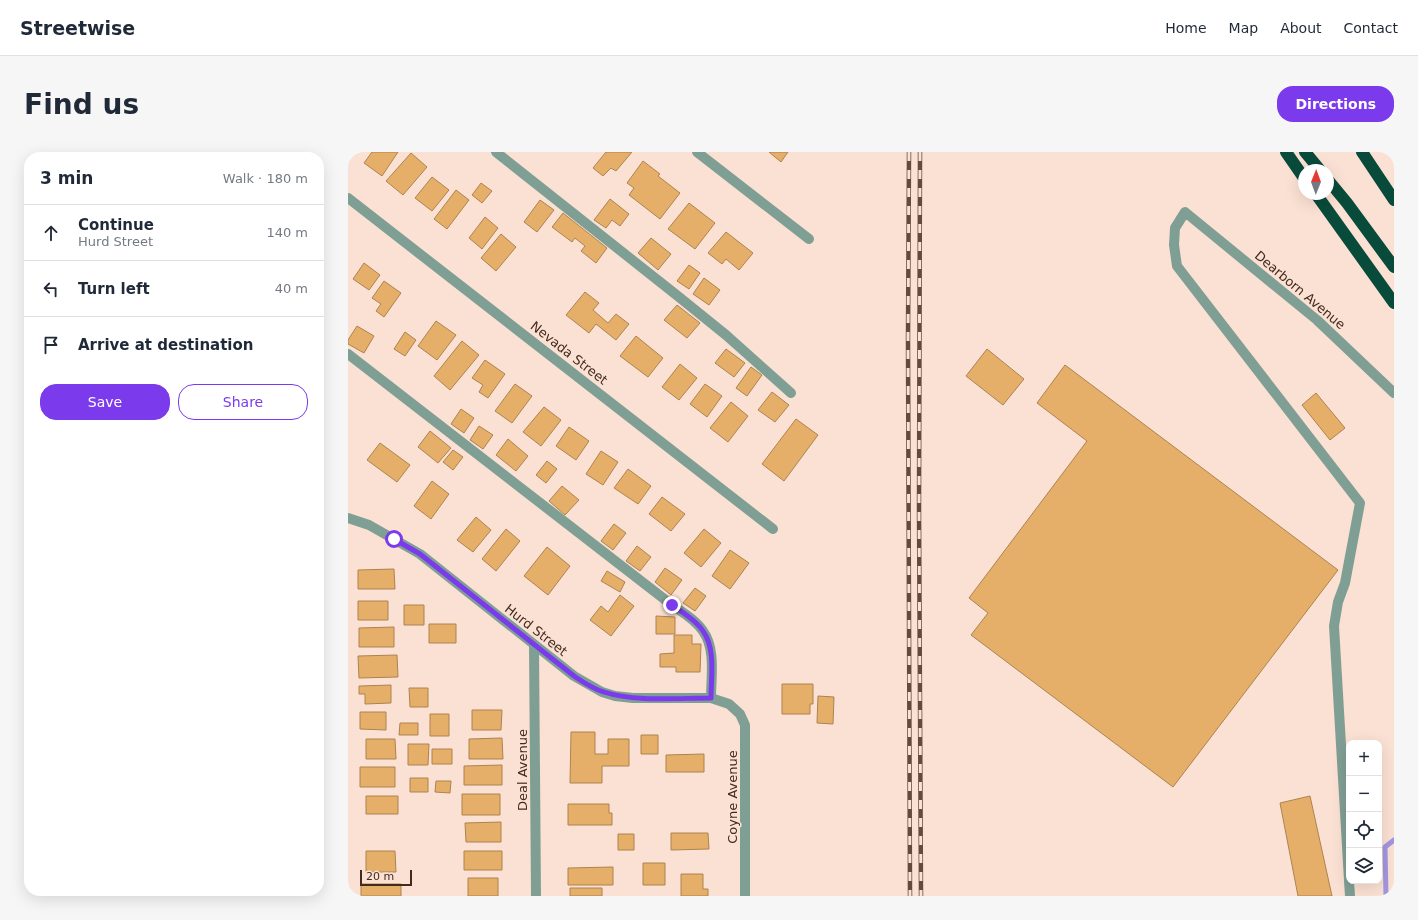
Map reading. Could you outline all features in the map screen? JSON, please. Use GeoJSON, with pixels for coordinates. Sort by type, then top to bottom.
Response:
{"type":"FeatureCollection","features":[{"type":"Feature","properties":{"kind":"highway"},"geometry":{"type":"LineString","coordinates":[[1286,152],[1298,169]]}},
{"type":"Feature","properties":{"kind":"highway"},"geometry":{"type":"LineString","coordinates":[[1305,152],[1315,164]]}},
{"type":"Feature","properties":{"kind":"highway"},"geometry":{"type":"LineString","coordinates":[[1362,152],[1394,200]]}},
{"type":"Feature","properties":{"kind":"highway"},"geometry":{"type":"LineString","coordinates":[[1334,187],[1394,267]]}},
{"type":"Feature","properties":{"kind":"highway"},"geometry":{"type":"LineString","coordinates":[[1320,200],[1394,303]]}},
{"type":"Feature","properties":{"kind":"street"},"geometry":{"type":"LineString","coordinates":[[496,152],[685,301],[791,393]]}},
{"type":"Feature","properties":{"kind":"street"},"geometry":{"type":"LineString","coordinates":[[697,152],[809,239]]}},
{"type":"Feature","properties":{"kind":"street","name":"Nevada Street"},"geometry":{"type":"LineString","coordinates":[[348,198],[773,529]]}},
{"type":"Feature","properties":{"kind":"street","name":"Dearborn Avenue"},"geometry":{"type":"LineString","coordinates":[[1347,848],[1334,626],[1338,602],[1345,582],[1360,503],[1177,266],[1174,245],[1175,228],[1186,212],[1317,320],[1394,393]]}},
{"type":"Feature","properties":{"kind":"street"},"geometry":{"type":"LineString","coordinates":[[348,354],[692,619],[703,631],[711,650],[711,698]]}},
{"type":"Feature","properties":{"kind":"street","name":"Hurd Street"},"geometry":{"type":"LineString","coordinates":[[348,518],[370,525],[420,554],[574,676],[602,692],[615,696],[633,698],[711,698],[729,704]]}},
{"type":"Feature","properties":{"kind":"street","name":"Deal Avenue"},"geometry":{"type":"LineString","coordinates":[[534,645],[536,896]]}},
{"type":"Feature","properties":{"kind":"street","name":"Coyne Avenue"},"geometry":{"type":"LineString","coordinates":[[729,704],[740,714],[745,725],[745,896]]}},
{"type":"Feature","properties":{"kind":"street"},"geometry":{"type":"LineString","coordinates":[[1349,884],[1350,896]]}},
{"type":"Feature","properties":{"kind":"building"},"geometry":{"type":"Polygon","coordinates":[[[372,152],[398,152],[382,176],[364,163],[372,152]]]}},
{"type":"Feature","properties":{"kind":"building"},"geometry":{"type":"Polygon","coordinates":[[[606,152],[632,152],[616,171],[611,168],[603,176],[593,168],[606,152]]]}},
{"type":"Feature","properties":{"kind":"building"},"geometry":{"type":"Polygon","coordinates":[[[769,152],[788,152],[781,162],[769,152]]]}},
{"type":"Feature","properties":{"kind":"building"},"geometry":{"type":"Polygon","coordinates":[[[411,153],[427,167],[403,195],[386,181],[411,153]]]}},
{"type":"Feature","properties":{"kind":"building"},"geometry":{"type":"Polygon","coordinates":[[[643,161],[660,174],[658,176],[680,193],[660,219],[629,195],[634,188],[627,183],[643,161]]]}},
{"type":"Feature","properties":{"kind":"building"},"geometry":{"type":"Polygon","coordinates":[[[432,177],[449,190],[432,211],[415,198],[432,177]]]}},
{"type":"Feature","properties":{"kind":"building"},"geometry":{"type":"Polygon","coordinates":[[[481,183],[492,191],[482,203],[472,195],[481,183]]]}},
{"type":"Feature","properties":{"kind":"building"},"geometry":{"type":"Polygon","coordinates":[[[456,190],[469,200],[447,229],[434,219],[456,190]]]}},
{"type":"Feature","properties":{"kind":"building"},"geometry":{"type":"Polygon","coordinates":[[[610,199],[629,214],[620,226],[612,220],[606,228],[594,220],[610,199]]]}},
{"type":"Feature","properties":{"kind":"building"},"geometry":{"type":"Polygon","coordinates":[[[540,200],[554,210],[537,232],[524,222],[540,200]]]}},
{"type":"Feature","properties":{"kind":"building"},"geometry":{"type":"Polygon","coordinates":[[[689,203],[715,223],[695,249],[668,229],[689,203]]]}},
{"type":"Feature","properties":{"kind":"building"},"geometry":{"type":"Polygon","coordinates":[[[563,213],[607,248],[596,263],[581,251],[585,246],[575,238],[572,242],[552,227],[563,213]]]}},
{"type":"Feature","properties":{"kind":"building"},"geometry":{"type":"Polygon","coordinates":[[[485,217],[498,228],[482,249],[469,238],[485,217]]]}},
{"type":"Feature","properties":{"kind":"building"},"geometry":{"type":"Polygon","coordinates":[[[726,232],[753,253],[739,270],[726,259],[722,264],[708,253],[726,232]]]}},
{"type":"Feature","properties":{"kind":"building"},"geometry":{"type":"Polygon","coordinates":[[[501,234],[516,247],[496,271],[481,258],[501,234]]]}},
{"type":"Feature","properties":{"kind":"building"},"geometry":{"type":"Polygon","coordinates":[[[651,238],[671,254],[658,270],[638,253],[651,238]]]}},
{"type":"Feature","properties":{"kind":"building"},"geometry":{"type":"Polygon","coordinates":[[[364,263],[380,275],[369,290],[353,279],[364,263]]]}},
{"type":"Feature","properties":{"kind":"building"},"geometry":{"type":"Polygon","coordinates":[[[689,265],[700,273],[689,289],[677,281],[689,265]]]}},
{"type":"Feature","properties":{"kind":"building"},"geometry":{"type":"Polygon","coordinates":[[[704,278],[720,290],[709,305],[693,294],[704,278]]]}},
{"type":"Feature","properties":{"kind":"building"},"geometry":{"type":"Polygon","coordinates":[[[384,281],[401,293],[384,317],[376,311],[381,304],[372,298],[384,281]]]}},
{"type":"Feature","properties":{"kind":"building"},"geometry":{"type":"Polygon","coordinates":[[[585,292],[599,303],[593,310],[608,323],[616,314],[629,324],[616,340],[596,324],[589,333],[566,315],[585,292]]]}},
{"type":"Feature","properties":{"kind":"building"},"geometry":{"type":"Polygon","coordinates":[[[677,305],[700,323],[687,338],[664,320],[677,305]]]}},
{"type":"Feature","properties":{"kind":"building"},"geometry":{"type":"Polygon","coordinates":[[[436,321],[456,335],[437,360],[418,346],[436,321]]]}},
{"type":"Feature","properties":{"kind":"building"},"geometry":{"type":"Polygon","coordinates":[[[357,326],[374,336],[364,353],[348,344],[348,340],[357,326]]]}},
{"type":"Feature","properties":{"kind":"building"},"geometry":{"type":"Polygon","coordinates":[[[405,332],[416,340],[405,356],[394,349],[405,332]]]}},
{"type":"Feature","properties":{"kind":"building"},"geometry":{"type":"Polygon","coordinates":[[[636,336],[663,358],[648,377],[620,356],[636,336]]]}},
{"type":"Feature","properties":{"kind":"building"},"geometry":{"type":"Polygon","coordinates":[[[462,341],[479,355],[450,390],[434,376],[462,341]]]}},
{"type":"Feature","properties":{"kind":"building"},"geometry":{"type":"Polygon","coordinates":[[[726,349],[745,363],[734,377],[715,363],[726,349]]]}},
{"type":"Feature","properties":{"kind":"building"},"geometry":{"type":"Polygon","coordinates":[[[987,349],[1024,379],[1003,405],[966,376],[987,349]]]}},
{"type":"Feature","properties":{"kind":"building"},"geometry":{"type":"Polygon","coordinates":[[[485,360],[505,374],[488,398],[479,392],[483,385],[472,378],[485,360]]]}},
{"type":"Feature","properties":{"kind":"building"},"geometry":{"type":"Polygon","coordinates":[[[680,364],[697,378],[679,400],[662,387],[680,364]]]}},
{"type":"Feature","properties":{"kind":"building"},"geometry":{"type":"Polygon","coordinates":[[[1065,365],[1338,570],[1173,787],[971,635],[988,613],[969,598],[1087,441],[1037,403],[1065,365]]]}},
{"type":"Feature","properties":{"kind":"building"},"geometry":{"type":"Polygon","coordinates":[[[751,367],[762,375],[747,396],[736,388],[751,367]]]}},
{"type":"Feature","properties":{"kind":"building"},"geometry":{"type":"Polygon","coordinates":[[[515,384],[532,396],[512,423],[495,411],[515,384]]]}},
{"type":"Feature","properties":{"kind":"building"},"geometry":{"type":"Polygon","coordinates":[[[705,384],[722,396],[707,417],[690,404],[705,384]]]}},
{"type":"Feature","properties":{"kind":"building"},"geometry":{"type":"Polygon","coordinates":[[[772,392],[789,405],[775,422],[758,410],[772,392]]]}},
{"type":"Feature","properties":{"kind":"building"},"geometry":{"type":"Polygon","coordinates":[[[1316,393],[1345,428],[1330,440],[1302,405],[1316,393]]]}},
{"type":"Feature","properties":{"kind":"building"},"geometry":{"type":"Polygon","coordinates":[[[731,402],[748,416],[728,442],[710,428],[731,402]]]}},
{"type":"Feature","properties":{"kind":"building"},"geometry":{"type":"Polygon","coordinates":[[[544,407],[561,420],[541,446],[523,432],[544,407]]]}},
{"type":"Feature","properties":{"kind":"building"},"geometry":{"type":"Polygon","coordinates":[[[461,409],[474,418],[464,433],[451,424],[461,409]]]}},
{"type":"Feature","properties":{"kind":"building"},"geometry":{"type":"Polygon","coordinates":[[[796,419],[818,435],[784,481],[762,464],[796,419]]]}},
{"type":"Feature","properties":{"kind":"building"},"geometry":{"type":"Polygon","coordinates":[[[479,426],[493,435],[483,449],[470,440],[479,426]]]}},
{"type":"Feature","properties":{"kind":"building"},"geometry":{"type":"Polygon","coordinates":[[[569,427],[589,441],[576,460],[556,446],[569,427]]]}},
{"type":"Feature","properties":{"kind":"building"},"geometry":{"type":"Polygon","coordinates":[[[430,431],[451,448],[438,463],[418,447],[430,431]]]}},
{"type":"Feature","properties":{"kind":"building"},"geometry":{"type":"Polygon","coordinates":[[[508,439],[528,456],[516,471],[496,455],[508,439]]]}},
{"type":"Feature","properties":{"kind":"building"},"geometry":{"type":"Polygon","coordinates":[[[380,443],[410,465],[397,482],[367,460],[380,443]]]}},
{"type":"Feature","properties":{"kind":"building"},"geometry":{"type":"Polygon","coordinates":[[[453,450],[463,457],[453,470],[443,462],[453,450]]]}},
{"type":"Feature","properties":{"kind":"building"},"geometry":{"type":"Polygon","coordinates":[[[601,451],[618,462],[603,485],[586,474],[601,451]]]}},
{"type":"Feature","properties":{"kind":"building"},"geometry":{"type":"Polygon","coordinates":[[[547,461],[557,469],[546,483],[536,475],[547,461]]]}},
{"type":"Feature","properties":{"kind":"building"},"geometry":{"type":"Polygon","coordinates":[[[628,469],[651,486],[638,504],[614,488],[628,469]]]}},
{"type":"Feature","properties":{"kind":"building"},"geometry":{"type":"Polygon","coordinates":[[[432,481],[449,494],[431,519],[414,506],[432,481]]]}},
{"type":"Feature","properties":{"kind":"building"},"geometry":{"type":"Polygon","coordinates":[[[562,486],[579,500],[565,515],[549,501],[562,486]]]}},
{"type":"Feature","properties":{"kind":"building"},"geometry":{"type":"Polygon","coordinates":[[[662,497],[685,514],[671,531],[649,514],[662,497]]]}},
{"type":"Feature","properties":{"kind":"building"},"geometry":{"type":"Polygon","coordinates":[[[476,517],[491,530],[473,552],[457,540],[476,517]]]}},
{"type":"Feature","properties":{"kind":"building"},"geometry":{"type":"Polygon","coordinates":[[[614,524],[626,533],[613,550],[601,541],[614,524]]]}},
{"type":"Feature","properties":{"kind":"building"},"geometry":{"type":"Polygon","coordinates":[[[506,529],[520,541],[496,571],[482,559],[506,529]]]}},
{"type":"Feature","properties":{"kind":"building"},"geometry":{"type":"Polygon","coordinates":[[[704,529],[721,543],[701,567],[684,553],[704,529]]]}},
{"type":"Feature","properties":{"kind":"building"},"geometry":{"type":"Polygon","coordinates":[[[637,546],[651,557],[640,571],[626,561],[637,546]]]}},
{"type":"Feature","properties":{"kind":"building"},"geometry":{"type":"Polygon","coordinates":[[[547,547],[570,566],[548,595],[524,576],[547,547]]]}},
{"type":"Feature","properties":{"kind":"building"},"geometry":{"type":"Polygon","coordinates":[[[730,550],[749,563],[730,589],[712,576],[730,550]]]}},
{"type":"Feature","properties":{"kind":"building"},"geometry":{"type":"Polygon","coordinates":[[[665,568],[682,580],[671,595],[655,582],[665,568]]]}},
{"type":"Feature","properties":{"kind":"building"},"geometry":{"type":"Polygon","coordinates":[[[394,569],[395,589],[358,589],[358,570],[394,569]]]}},
{"type":"Feature","properties":{"kind":"building"},"geometry":{"type":"Polygon","coordinates":[[[607,571],[625,582],[620,592],[601,581],[607,571]]]}},
{"type":"Feature","properties":{"kind":"building"},"geometry":{"type":"Polygon","coordinates":[[[695,588],[706,596],[695,611],[683,603],[695,588]]]}},
{"type":"Feature","properties":{"kind":"building"},"geometry":{"type":"Polygon","coordinates":[[[620,595],[634,606],[611,636],[590,620],[601,606],[608,612],[620,595]]]}},
{"type":"Feature","properties":{"kind":"building"},"geometry":{"type":"Polygon","coordinates":[[[358,601],[388,601],[388,620],[358,620],[358,601]]]}},
{"type":"Feature","properties":{"kind":"building"},"geometry":{"type":"Polygon","coordinates":[[[404,605],[424,605],[424,625],[404,625],[404,605]]]}},
{"type":"Feature","properties":{"kind":"building"},"geometry":{"type":"Polygon","coordinates":[[[656,616],[675,617],[675,634],[656,634],[656,616]]]}},
{"type":"Feature","properties":{"kind":"building"},"geometry":{"type":"Polygon","coordinates":[[[429,624],[456,624],[456,643],[429,643],[429,624]]]}},
{"type":"Feature","properties":{"kind":"building"},"geometry":{"type":"Polygon","coordinates":[[[394,627],[394,647],[359,647],[359,628],[394,627]]]}},
{"type":"Feature","properties":{"kind":"building"},"geometry":{"type":"Polygon","coordinates":[[[674,635],[692,635],[692,644],[701,644],[700,672],[676,672],[676,667],[660,667],[660,654],[674,653],[674,635]]]}},
{"type":"Feature","properties":{"kind":"building"},"geometry":{"type":"Polygon","coordinates":[[[397,655],[398,677],[359,678],[358,656],[397,655]]]}},
{"type":"Feature","properties":{"kind":"building"},"geometry":{"type":"Polygon","coordinates":[[[782,684],[813,684],[813,704],[810,704],[810,714],[782,714],[782,684]]]}},
{"type":"Feature","properties":{"kind":"building"},"geometry":{"type":"Polygon","coordinates":[[[391,685],[391,703],[365,704],[365,694],[359,694],[359,686],[391,685]]]}},
{"type":"Feature","properties":{"kind":"building"},"geometry":{"type":"Polygon","coordinates":[[[409,688],[428,688],[428,707],[410,707],[409,688]]]}},
{"type":"Feature","properties":{"kind":"building"},"geometry":{"type":"Polygon","coordinates":[[[818,696],[834,697],[833,724],[817,723],[818,696]]]}},
{"type":"Feature","properties":{"kind":"building"},"geometry":{"type":"Polygon","coordinates":[[[472,710],[502,710],[501,730],[472,730],[472,710]]]}},
{"type":"Feature","properties":{"kind":"building"},"geometry":{"type":"Polygon","coordinates":[[[360,712],[386,712],[386,730],[360,729],[360,712]]]}},
{"type":"Feature","properties":{"kind":"building"},"geometry":{"type":"Polygon","coordinates":[[[430,714],[449,714],[449,736],[430,736],[430,714]]]}},
{"type":"Feature","properties":{"kind":"building"},"geometry":{"type":"Polygon","coordinates":[[[400,723],[418,723],[418,735],[399,735],[400,723]]]}},
{"type":"Feature","properties":{"kind":"building"},"geometry":{"type":"Polygon","coordinates":[[[571,732],[595,732],[595,754],[608,754],[608,739],[629,739],[629,766],[602,766],[602,783],[570,783],[571,732]]]}},
{"type":"Feature","properties":{"kind":"building"},"geometry":{"type":"Polygon","coordinates":[[[641,735],[658,735],[658,754],[641,754],[641,735]]]}},
{"type":"Feature","properties":{"kind":"building"},"geometry":{"type":"Polygon","coordinates":[[[502,738],[503,759],[469,759],[469,739],[502,738]]]}},
{"type":"Feature","properties":{"kind":"building"},"geometry":{"type":"Polygon","coordinates":[[[366,739],[395,739],[396,759],[366,759],[366,739]]]}},
{"type":"Feature","properties":{"kind":"building"},"geometry":{"type":"Polygon","coordinates":[[[408,744],[429,744],[428,765],[408,765],[408,744]]]}},
{"type":"Feature","properties":{"kind":"building"},"geometry":{"type":"Polygon","coordinates":[[[432,749],[452,749],[452,764],[432,764],[432,749]]]}},
{"type":"Feature","properties":{"kind":"building"},"geometry":{"type":"Polygon","coordinates":[[[704,754],[704,772],[666,772],[666,755],[704,754]]]}},
{"type":"Feature","properties":{"kind":"building"},"geometry":{"type":"Polygon","coordinates":[[[502,765],[502,785],[464,785],[464,766],[502,765]]]}},
{"type":"Feature","properties":{"kind":"building"},"geometry":{"type":"Polygon","coordinates":[[[360,767],[395,767],[395,787],[360,787],[360,767]]]}},
{"type":"Feature","properties":{"kind":"building"},"geometry":{"type":"Polygon","coordinates":[[[410,778],[428,778],[428,792],[410,792],[410,778]]]}},
{"type":"Feature","properties":{"kind":"building"},"geometry":{"type":"Polygon","coordinates":[[[436,781],[451,781],[450,793],[435,792],[436,781]]]}},
{"type":"Feature","properties":{"kind":"building"},"geometry":{"type":"Polygon","coordinates":[[[462,794],[500,794],[500,815],[462,815],[462,794]]]}},
{"type":"Feature","properties":{"kind":"building"},"geometry":{"type":"Polygon","coordinates":[[[366,796],[398,796],[398,814],[366,814],[366,796]]]}},
{"type":"Feature","properties":{"kind":"building"},"geometry":{"type":"Polygon","coordinates":[[[1310,796],[1332,896],[1298,896],[1280,803],[1310,796]]]}},
{"type":"Feature","properties":{"kind":"building"},"geometry":{"type":"Polygon","coordinates":[[[568,804],[609,804],[609,813],[612,813],[612,825],[568,825],[568,804]]]}},
{"type":"Feature","properties":{"kind":"building"},"geometry":{"type":"Polygon","coordinates":[[[501,822],[501,842],[466,842],[465,823],[501,822]]]}},
{"type":"Feature","properties":{"kind":"building"},"geometry":{"type":"Polygon","coordinates":[[[671,833],[708,833],[709,849],[671,850],[671,833]]]}},
{"type":"Feature","properties":{"kind":"building"},"geometry":{"type":"Polygon","coordinates":[[[618,834],[634,834],[634,850],[618,850],[618,834]]]}},
{"type":"Feature","properties":{"kind":"building"},"geometry":{"type":"Polygon","coordinates":[[[366,851],[395,851],[396,872],[366,872],[366,851]]]}},
{"type":"Feature","properties":{"kind":"building"},"geometry":{"type":"Polygon","coordinates":[[[464,851],[502,851],[502,870],[464,870],[464,851]]]}},
{"type":"Feature","properties":{"kind":"building"},"geometry":{"type":"Polygon","coordinates":[[[643,863],[665,863],[665,885],[643,885],[643,863]]]}},
{"type":"Feature","properties":{"kind":"building"},"geometry":{"type":"Polygon","coordinates":[[[613,867],[613,885],[568,885],[568,868],[613,867]]]}},
{"type":"Feature","properties":{"kind":"building"},"geometry":{"type":"Polygon","coordinates":[[[681,874],[703,874],[703,889],[708,889],[708,896],[681,896],[681,874]]]}},
{"type":"Feature","properties":{"kind":"building"},"geometry":{"type":"Polygon","coordinates":[[[468,878],[498,878],[498,896],[468,896],[468,878]]]}},
{"type":"Feature","properties":{"kind":"building"},"geometry":{"type":"Polygon","coordinates":[[[361,884],[401,884],[401,896],[361,896],[361,884]]]}},
{"type":"Feature","properties":{"kind":"building"},"geometry":{"type":"Polygon","coordinates":[[[570,888],[602,888],[602,896],[570,896],[570,888]]]}},
{"type":"Feature","properties":{"kind":"waterway"},"geometry":{"type":"LineString","coordinates":[[1386,896],[1385,847],[1394,840]]}},
{"type":"Feature","properties":{"kind":"railway"},"geometry":{"type":"LineString","coordinates":[[909,152],[908,341],[910,896]]}},
{"type":"Feature","properties":{"kind":"railway"},"geometry":{"type":"LineString","coordinates":[[920,152],[919,509],[921,896]]}},
{"type":"Feature","properties":{"kind":"route"},"geometry":{"type":"LineString","coordinates":[[394,539],[420,554],[574,676],[589,686],[615,696],[633,698],[711,698],[711,650],[703,631],[692,619],[672,605]]}}]}
